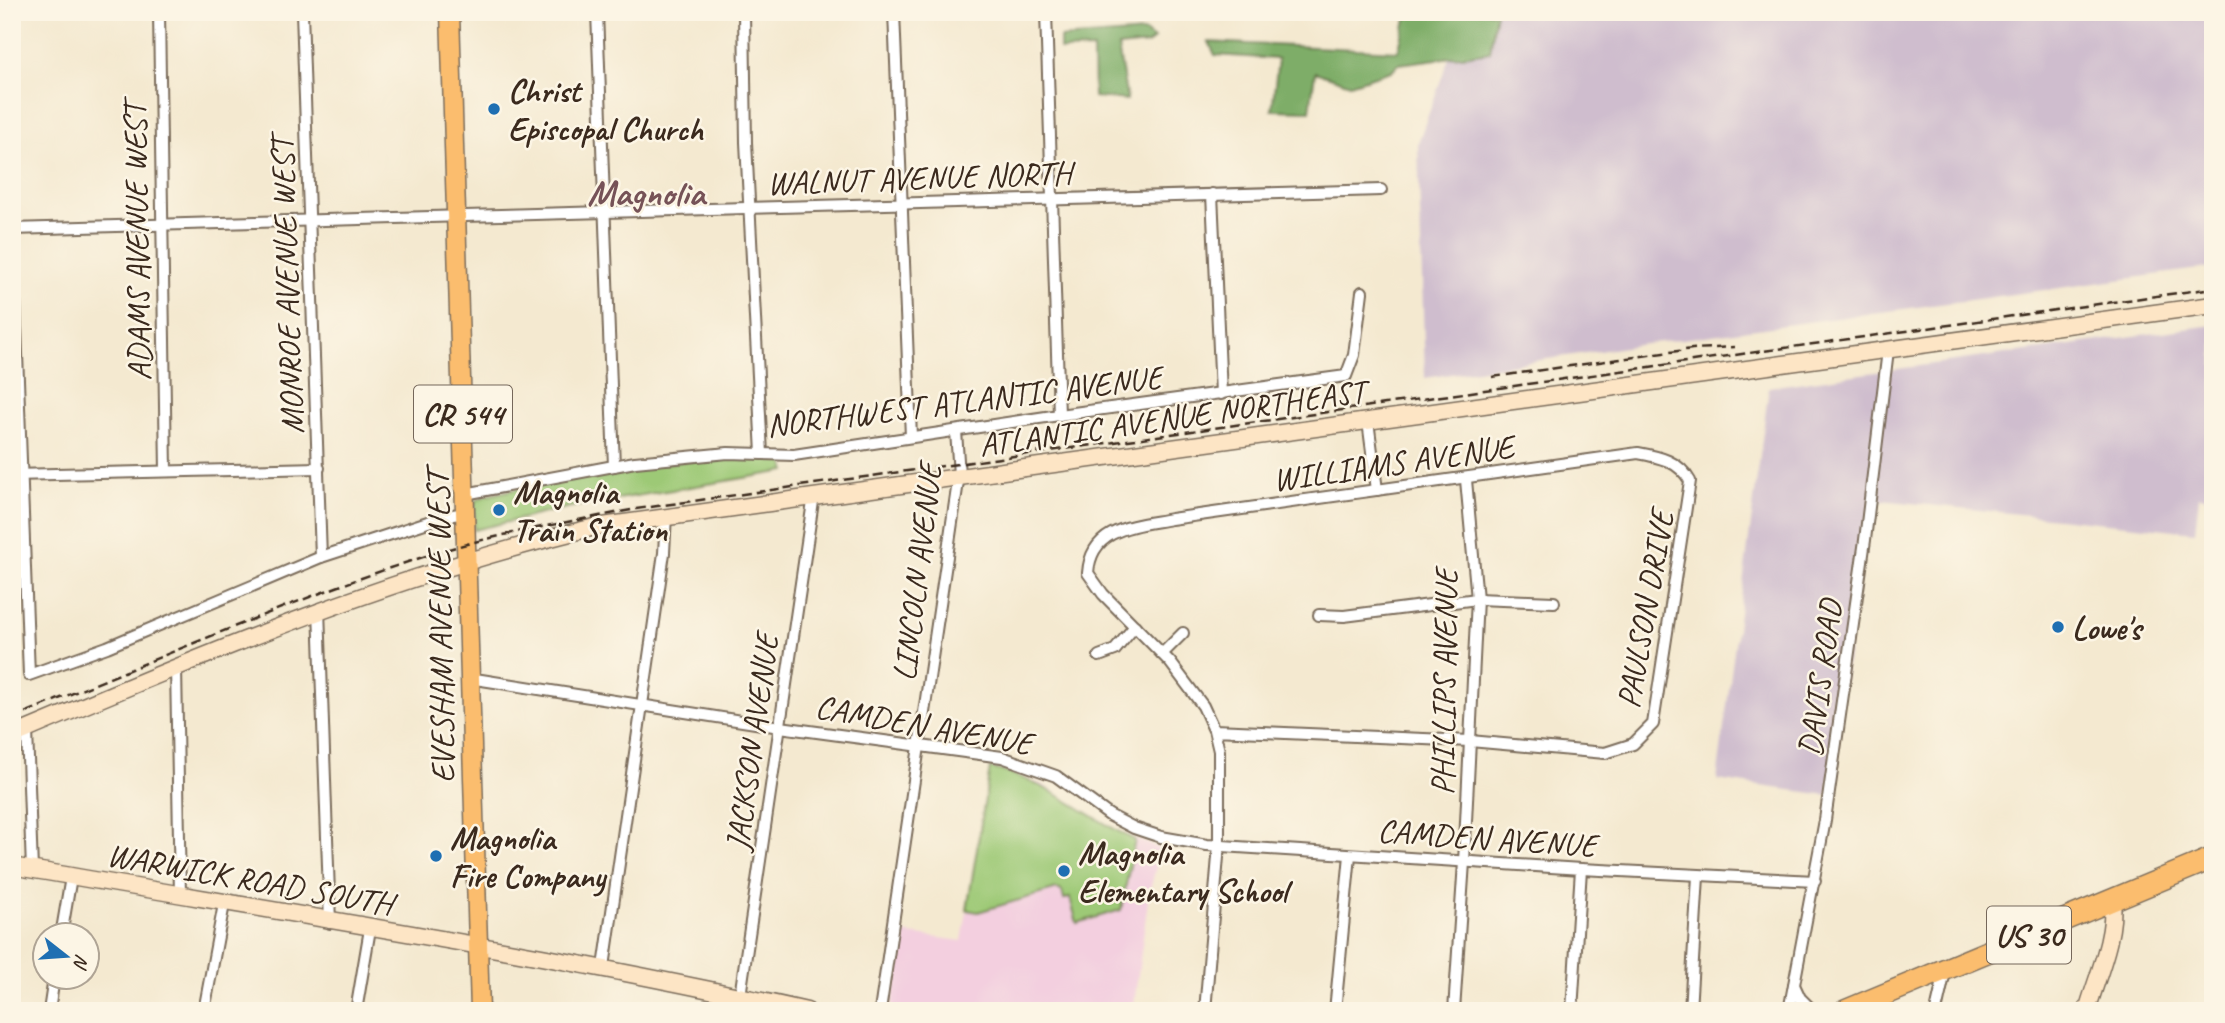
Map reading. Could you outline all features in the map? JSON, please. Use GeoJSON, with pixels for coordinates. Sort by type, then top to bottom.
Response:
{"type":"FeatureCollection","features":[{"type":"Feature","properties":{"kind":"highway","name":"US 30"},"geometry":{"type":"LineString","coordinates":[[1845,1011],[1945,972],[2213,858]]}},
{"type":"Feature","properties":{"kind":"main road","name":"EVESHAM AVENUE WEST"},"geometry":{"type":"LineString","coordinates":[[450,12],[478,947]]}},
{"type":"Feature","properties":{"kind":"main road","name":"CR 544"},"geometry":{"type":"LineString","coordinates":[[478,947],[480,1011]]}},
{"type":"Feature","properties":{"kind":"street","name":"ADAMS AVENUE WEST"},"geometry":{"type":"LineString","coordinates":[[159,12],[166,471]]}},
{"type":"Feature","properties":{"kind":"street","name":"MONROE AVENUE WEST"},"geometry":{"type":"LineString","coordinates":[[302,12],[321,558]]}},
{"type":"Feature","properties":{"kind":"street"},"geometry":{"type":"LineString","coordinates":[[597,12],[614,466]]}},
{"type":"Feature","properties":{"kind":"street"},"geometry":{"type":"LineString","coordinates":[[744,12],[762,454]]}},
{"type":"Feature","properties":{"kind":"street","name":"LINCOLN AVENUE"},"geometry":{"type":"LineString","coordinates":[[894,12],[911,437]]}},
{"type":"Feature","properties":{"kind":"street"},"geometry":{"type":"LineString","coordinates":[[1046,12],[1059,415]]}},
{"type":"Feature","properties":{"kind":"street","name":"WALNUT AVENUE NORTH"},"geometry":{"type":"LineString","coordinates":[[12,229],[1381,190]]}},
{"type":"Feature","properties":{"kind":"street"},"geometry":{"type":"LineString","coordinates":[[1212,194],[1221,394]]}},
{"type":"Feature","properties":{"kind":"street"},"geometry":{"type":"LineString","coordinates":[[12,219],[16,475],[29,675],[107,647],[321,558],[446,516],[466,513]]}},
{"type":"Feature","properties":{"kind":"street","name":"NORTHWEST ATLANTIC AVENUE"},"geometry":{"type":"LineString","coordinates":[[465,494],[614,466],[702,455],[794,455],[1346,376],[1354,355],[1362,292]]}},
{"type":"Feature","properties":{"kind":"street","name":"ATLANTIC AVENUE NORTHEAST"},"geometry":{"type":"LineString","coordinates":[[19,733],[319,609],[467,559],[594,527],[666,515],[2213,305]]}},
{"type":"Feature","properties":{"kind":"street","name":"DAVIS ROAD"},"geometry":{"type":"LineString","coordinates":[[1789,1011],[1815,881],[1865,540],[1888,350]]}},
{"type":"Feature","properties":{"kind":"street"},"geometry":{"type":"LineString","coordinates":[[1368,421],[1377,490]]}},
{"type":"Feature","properties":{"kind":"street","name":"LINCOLN AVENUE"},"geometry":{"type":"LineString","coordinates":[[880,1011],[959,475],[956,431]]}},
{"type":"Feature","properties":{"kind":"street","name":"WILLIAMS AVENUE"},"geometry":{"type":"LineString","coordinates":[[1135,626],[1103,594],[1088,573],[1097,544],[1112,531],[1171,519],[1466,480],[1638,453],[1660,457],[1684,472]]}},
{"type":"Feature","properties":{"kind":"street"},"geometry":{"type":"LineString","coordinates":[[16,475],[319,468]]}},
{"type":"Feature","properties":{"kind":"street","name":"PAULSON DRIVE"},"geometry":{"type":"LineString","coordinates":[[1470,741],[1605,752],[1628,745],[1653,724],[1687,514],[1690,481],[1684,472]]}},
{"type":"Feature","properties":{"kind":"street","name":"PHILLIPS AVENUE"},"geometry":{"type":"LineString","coordinates":[[1454,1011],[1465,862],[1476,598],[1466,480]]}},
{"type":"Feature","properties":{"kind":"street","name":"JACKSON AVENUE"},"geometry":{"type":"LineString","coordinates":[[740,996],[814,495]]}},
{"type":"Feature","properties":{"kind":"street"},"geometry":{"type":"LineString","coordinates":[[604,967],[664,553],[666,515]]}},
{"type":"Feature","properties":{"kind":"street"},"geometry":{"type":"LineString","coordinates":[[1319,615],[1344,616],[1476,598],[1554,602]]}},
{"type":"Feature","properties":{"kind":"street"},"geometry":{"type":"LineString","coordinates":[[319,609],[330,923]]}},
{"type":"Feature","properties":{"kind":"street"},"geometry":{"type":"LineString","coordinates":[[1100,656],[1115,650],[1135,626],[1198,698],[1214,730],[1219,751],[1219,845],[1205,1011]]}},
{"type":"Feature","properties":{"kind":"street"},"geometry":{"type":"LineString","coordinates":[[1162,654],[1183,633]]}},
{"type":"Feature","properties":{"kind":"street"},"geometry":{"type":"LineString","coordinates":[[176,667],[180,896]]}},
{"type":"Feature","properties":{"kind":"street","name":"CAMDEN AVENUE"},"geometry":{"type":"LineString","coordinates":[[469,678],[780,727],[1002,757],[1032,765],[1056,776],[1109,815],[1134,828],[1161,836],[1219,845],[1465,862],[1815,881]]}},
{"type":"Feature","properties":{"kind":"street"},"geometry":{"type":"LineString","coordinates":[[1214,730],[1470,741]]}},
{"type":"Feature","properties":{"kind":"street"},"geometry":{"type":"LineString","coordinates":[[19,733],[32,870]]}},
{"type":"Feature","properties":{"kind":"street"},"geometry":{"type":"LineString","coordinates":[[1335,1011],[1350,855]]}},
{"type":"Feature","properties":{"kind":"street","name":"WARWICK ROAD SOUTH"},"geometry":{"type":"LineString","coordinates":[[12,866],[330,923],[604,967],[807,1011]]}},
{"type":"Feature","properties":{"kind":"street"},"geometry":{"type":"LineString","coordinates":[[1572,1011],[1581,869]]}},
{"type":"Feature","properties":{"kind":"street"},"geometry":{"type":"LineString","coordinates":[[1690,1011],[1699,876]]}},
{"type":"Feature","properties":{"kind":"street"},"geometry":{"type":"LineString","coordinates":[[63,922],[71,877]]}},
{"type":"Feature","properties":{"kind":"street"},"geometry":{"type":"LineString","coordinates":[[2087,1011],[2109,939],[2114,914],[2112,900]]}},
{"type":"Feature","properties":{"kind":"street"},"geometry":{"type":"LineString","coordinates":[[204,1011],[224,904]]}},
{"type":"Feature","properties":{"kind":"street"},"geometry":{"type":"LineString","coordinates":[[356,1011],[370,929]]}},
{"type":"Feature","properties":{"kind":"street"},"geometry":{"type":"LineString","coordinates":[[1936,1011],[1945,972]]}},
{"type":"Feature","properties":{"kind":"street"},"geometry":{"type":"LineString","coordinates":[[1794,985],[1800,998],[1813,1011]]}},
{"type":"Feature","properties":{"kind":"street"},"geometry":{"type":"LineString","coordinates":[[48,1011],[51,992]]}},
{"type":"Feature","properties":{"kind":"shaded area"},"geometry":{"type":"Polygon","coordinates":[[[1496,12],[2213,12],[2213,267],[1638,345],[1425,378],[1418,143],[1449,58],[1490,52],[1496,12]]]}},
{"type":"Feature","properties":{"kind":"shaded area"},"geometry":{"type":"Polygon","coordinates":[[[2213,325],[2213,498],[2199,496],[2195,532],[1871,499],[1827,795],[1717,780],[1769,387],[2213,325]]]}},
{"type":"Feature","properties":{"kind":"shaded area","name":"Magnolia Elementary School"},"geometry":{"type":"Polygon","coordinates":[[[990,768],[1042,784],[1112,829],[1161,849],[1149,893],[1133,1011],[891,1011],[902,933],[962,941],[990,768]]]}},
{"type":"Feature","properties":{"kind":"green space"},"geometry":{"type":"Polygon","coordinates":[[[1408,12],[1496,12],[1490,52],[1399,64],[1391,71],[1350,84],[1315,72],[1310,111],[1272,110],[1278,59],[1215,55],[1209,42],[1398,51],[1408,12]]]}},
{"type":"Feature","properties":{"kind":"green space"},"geometry":{"type":"Polygon","coordinates":[[[1145,32],[1154,39],[1148,44],[1118,47],[1127,100],[1094,97],[1093,49],[1060,50],[1060,38],[1145,32]]]}},
{"type":"Feature","properties":{"kind":"green space"},"geometry":{"type":"Polygon","coordinates":[[[754,456],[784,461],[786,471],[570,507],[474,530],[475,501],[485,496],[619,470],[754,456]]]}},
{"type":"Feature","properties":{"kind":"green space"},"geometry":{"type":"Polygon","coordinates":[[[990,768],[1030,781],[1135,840],[1121,910],[1077,923],[1070,898],[1064,899],[1062,891],[1057,889],[978,912],[967,910],[990,768]]]}},
{"type":"Feature","properties":{"kind":"railway"},"geometry":{"type":"LineString","coordinates":[[12,718],[268,613],[371,575],[449,549],[556,524],[636,509],[2213,288]]}},
{"type":"Feature","properties":{"kind":"railway"},"geometry":{"type":"LineString","coordinates":[[1492,377],[1692,349],[1735,347]]}},
{"type":"Feature","properties":{"kind":"place","name":"Christ Episcopal Church"},"geometry":{"type":"Point","coordinates":[494,109]}},
{"type":"Feature","properties":{"kind":"place","name":"Magnolia Train Station"},"geometry":{"type":"Point","coordinates":[499,510]}},
{"type":"Feature","properties":{"kind":"place","name":"Lowe's"},"geometry":{"type":"Point","coordinates":[2058,627]}},
{"type":"Feature","properties":{"kind":"place","name":"Magnolia Fire Company"},"geometry":{"type":"Point","coordinates":[436,856]}},
{"type":"Feature","properties":{"kind":"place","name":"Magnolia Elementary School"},"geometry":{"type":"Point","coordinates":[1064,871]}},
{"type":"Feature","properties":{"kind":"district","name":"Magnolia"},"geometry":{"type":"Point","coordinates":[646,192]}}]}
